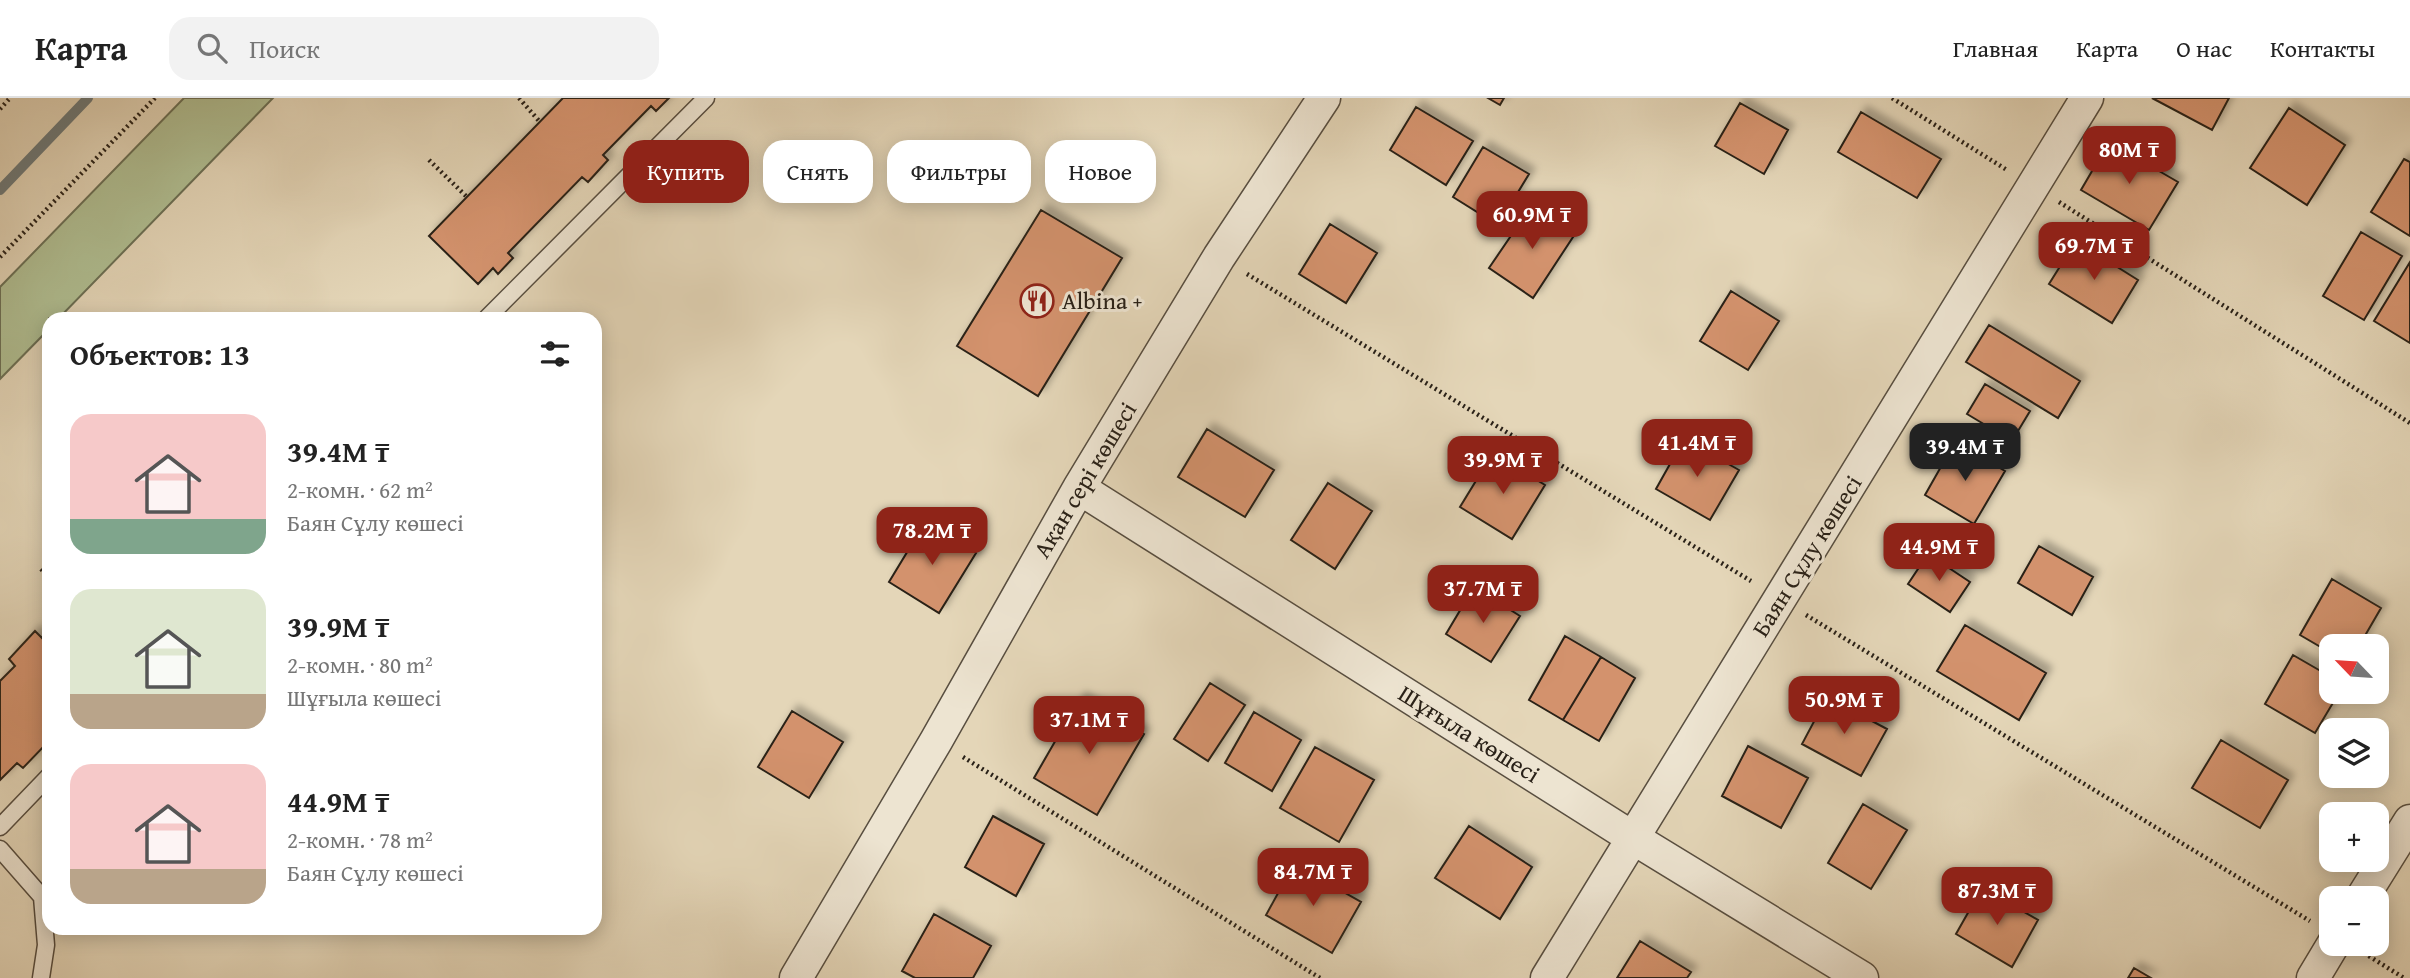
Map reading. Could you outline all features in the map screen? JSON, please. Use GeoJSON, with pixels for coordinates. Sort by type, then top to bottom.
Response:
{"type":"FeatureCollection","features":[{"type":"Feature","properties":{"kind":"street","name":"Ақан сері көшесі"},"geometry":{"type":"LineString","coordinates":[[796,978],[936,741],[1079,488],[1219,257],[1324,98]]}},
{"type":"Feature","properties":{"kind":"street","name":"Баян Сұлу көшесі"},"geometry":{"type":"LineString","coordinates":[[1547,978],[2087,98]]}},
{"type":"Feature","properties":{"kind":"street","name":"Шұғыла көшесі"},"geometry":{"type":"LineString","coordinates":[[1079,488],[1633,838],[1862,978]]}},
{"type":"Feature","properties":{"kind":"street"},"geometry":{"type":"LineString","coordinates":[[2369,886],[2410,821]]}},
{"type":"Feature","properties":{"kind":"street"},"geometry":{"type":"LineString","coordinates":[[2313,978],[2337,956]]}},
{"type":"Feature","properties":{"kind":"lane"},"geometry":{"type":"LineString","coordinates":[[493,312],[706,98]]}},
{"type":"Feature","properties":{"kind":"lane"},"geometry":{"type":"LineString","coordinates":[[0,827],[42,783]]}},
{"type":"Feature","properties":{"kind":"lane"},"geometry":{"type":"LineString","coordinates":[[0,849],[42,897]]}},
{"type":"Feature","properties":{"kind":"lane"},"geometry":{"type":"LineString","coordinates":[[40,978],[46,946],[45,935]]}},
{"type":"Feature","properties":{"kind":"path"},"geometry":{"type":"LineString","coordinates":[[0,108],[10,98]]}},
{"type":"Feature","properties":{"kind":"path"},"geometry":{"type":"LineString","coordinates":[[0,257],[155,98]]}},
{"type":"Feature","properties":{"kind":"path"},"geometry":{"type":"LineString","coordinates":[[519,98],[540,122]]}},
{"type":"Feature","properties":{"kind":"path"},"geometry":{"type":"LineString","coordinates":[[1892,98],[2410,423]]}},
{"type":"Feature","properties":{"kind":"path"},"geometry":{"type":"LineString","coordinates":[[429,160],[467,197]]}},
{"type":"Feature","properties":{"kind":"path"},"geometry":{"type":"LineString","coordinates":[[936,741],[1320,978]]}},
{"type":"Feature","properties":{"kind":"path"},"geometry":{"type":"LineString","coordinates":[[2364,956],[2404,978]]}},
{"type":"Feature","properties":{"kind":"green space"},"geometry":{"type":"Polygon","coordinates":[[[184,98],[273,98],[65,312],[42,312],[42,336],[0,379],[0,287],[184,98]]]}},
{"type":"Feature","properties":{"kind":"building"},"geometry":{"type":"Polygon","coordinates":[[[563,98],[669,98],[656,111],[651,106],[603,155],[608,160],[588,182],[582,177],[508,253],[513,258],[498,274],[493,268],[478,284],[429,236],[563,98]]]}},
{"type":"Feature","properties":{"kind":"building"},"geometry":{"type":"Polygon","coordinates":[[[1488,98],[1504,98],[1500,105],[1488,98]]]}},
{"type":"Feature","properties":{"kind":"building"},"geometry":{"type":"Polygon","coordinates":[[[2152,98],[2229,98],[2212,130],[2152,98]]]}},
{"type":"Feature","properties":{"kind":"building"},"geometry":{"type":"Polygon","coordinates":[[[1740,103],[1788,130],[1764,174],[1715,146],[1740,103]]]}},
{"type":"Feature","properties":{"kind":"building"},"geometry":{"type":"Polygon","coordinates":[[[1416,107],[1473,141],[1446,185],[1390,150],[1416,107]]]}},
{"type":"Feature","properties":{"kind":"building"},"geometry":{"type":"Polygon","coordinates":[[[2289,108],[2345,145],[2307,205],[2250,168],[2289,108]]]}},
{"type":"Feature","properties":{"kind":"building"},"geometry":{"type":"Polygon","coordinates":[[[1861,112],[1941,159],[1917,198],[1838,152],[1861,112]]]}},
{"type":"Feature","properties":{"kind":"building"},"geometry":{"type":"Polygon","coordinates":[[[2109,142],[2178,182],[2149,230],[2081,190],[2109,142]]]}},
{"type":"Feature","properties":{"kind":"building"},"geometry":{"type":"Polygon","coordinates":[[[1483,147],[1529,174],[1498,225],[1453,197],[1483,147]]]}},
{"type":"Feature","properties":{"kind":"building"},"geometry":{"type":"Polygon","coordinates":[[[2404,159],[2410,162],[2410,236],[2371,212],[2404,159]]]}},
{"type":"Feature","properties":{"kind":"building"},"geometry":{"type":"Polygon","coordinates":[[[1532,205],[1575,234],[1533,298],[1489,268],[1532,205]]]}},
{"type":"Feature","properties":{"kind":"building"},"geometry":{"type":"Polygon","coordinates":[[[1041,210],[1122,258],[1038,396],[957,346],[1041,210]]]}},
{"type":"Feature","properties":{"kind":"building"},"geometry":{"type":"Polygon","coordinates":[[[1330,224],[1377,253],[1346,303],[1299,274],[1330,224]]]}},
{"type":"Feature","properties":{"kind":"building"},"geometry":{"type":"Polygon","coordinates":[[[2361,232],[2402,256],[2364,320],[2323,296],[2361,232]]]}},
{"type":"Feature","properties":{"kind":"building"},"geometry":{"type":"Polygon","coordinates":[[[2076,241],[2138,280],[2112,323],[2049,284],[2076,241]]]}},
{"type":"Feature","properties":{"kind":"building"},"geometry":{"type":"Polygon","coordinates":[[[2410,262],[2410,343],[2374,321],[2410,262]]]}},
{"type":"Feature","properties":{"kind":"building"},"geometry":{"type":"Polygon","coordinates":[[[1731,291],[1779,321],[1748,370],[1700,341],[1731,291]]]}},
{"type":"Feature","properties":{"kind":"building"},"geometry":{"type":"Polygon","coordinates":[[[1989,325],[2080,381],[2058,418],[1966,362],[1989,325]]]}},
{"type":"Feature","properties":{"kind":"building"},"geometry":{"type":"Polygon","coordinates":[[[1985,384],[2030,411],[2012,441],[1967,414],[1985,384]]]}},
{"type":"Feature","properties":{"kind":"building"},"geometry":{"type":"Polygon","coordinates":[[[1207,429],[1274,470],[1245,517],[1178,477],[1207,429]]]}},
{"type":"Feature","properties":{"kind":"building"},"geometry":{"type":"Polygon","coordinates":[[[1684,439],[1739,470],[1710,520],[1656,489],[1684,439]]]}},
{"type":"Feature","properties":{"kind":"building"},"geometry":{"type":"Polygon","coordinates":[[[1955,442],[2005,471],[1974,524],[1925,495],[1955,442]]]}},
{"type":"Feature","properties":{"kind":"building"},"geometry":{"type":"Polygon","coordinates":[[[1493,453],[1545,485],[1512,539],[1460,507],[1493,453]]]}},
{"type":"Feature","properties":{"kind":"building"},"geometry":{"type":"Polygon","coordinates":[[[1328,483],[1372,511],[1335,569],[1291,540],[1328,483]]]}},
{"type":"Feature","properties":{"kind":"building"},"geometry":{"type":"Polygon","coordinates":[[[926,521],[976,553],[939,613],[889,582],[926,521]]]}},
{"type":"Feature","properties":{"kind":"building"},"geometry":{"type":"Polygon","coordinates":[[[2039,546],[2093,577],[2072,615],[2018,583],[2039,546]]]}},
{"type":"Feature","properties":{"kind":"building"},"geometry":{"type":"Polygon","coordinates":[[[1928,554],[1970,582],[1950,612],[1908,584],[1928,554]]]}},
{"type":"Feature","properties":{"kind":"building"},"geometry":{"type":"Polygon","coordinates":[[[2332,579],[2381,608],[2366,634],[2319,634],[2319,646],[2300,635],[2332,579]]]}},
{"type":"Feature","properties":{"kind":"building"},"geometry":{"type":"Polygon","coordinates":[[[1474,587],[1520,616],[1491,662],[1446,634],[1474,587]]]}},
{"type":"Feature","properties":{"kind":"building"},"geometry":{"type":"Polygon","coordinates":[[[1965,625],[2046,673],[2019,720],[1937,671],[1965,625]]]}},
{"type":"Feature","properties":{"kind":"building"},"geometry":{"type":"Polygon","coordinates":[[[35,631],[42,638],[42,748],[23,768],[17,763],[0,780],[0,681],[15,666],[9,659],[35,631]]]}},
{"type":"Feature","properties":{"kind":"building"},"geometry":{"type":"Polygon","coordinates":[[[1565,636],[1601,657],[1563,720],[1529,700],[1565,636]]]}},
{"type":"Feature","properties":{"kind":"building"},"geometry":{"type":"Polygon","coordinates":[[[2293,655],[2319,670],[2319,704],[2332,704],[2324,718],[2319,718],[2319,726],[2315,733],[2265,704],[2293,655]]]}},
{"type":"Feature","properties":{"kind":"building"},"geometry":{"type":"Polygon","coordinates":[[[1601,657],[1635,678],[1599,741],[1563,720],[1601,657]]]}},
{"type":"Feature","properties":{"kind":"building"},"geometry":{"type":"Polygon","coordinates":[[[1210,683],[1245,705],[1208,761],[1174,739],[1210,683]]]}},
{"type":"Feature","properties":{"kind":"building"},"geometry":{"type":"Polygon","coordinates":[[[1827,697],[1887,729],[1861,776],[1802,744],[1827,697]]]}},
{"type":"Feature","properties":{"kind":"building"},"geometry":{"type":"Polygon","coordinates":[[[1080,698],[1144,734],[1097,815],[1034,778],[1080,698]]]}},
{"type":"Feature","properties":{"kind":"building"},"geometry":{"type":"Polygon","coordinates":[[[792,711],[843,742],[809,798],[758,767],[792,711]]]}},
{"type":"Feature","properties":{"kind":"building"},"geometry":{"type":"Polygon","coordinates":[[[1254,712],[1301,740],[1272,791],[1225,763],[1254,712]]]}},
{"type":"Feature","properties":{"kind":"building"},"geometry":{"type":"Polygon","coordinates":[[[2221,740],[2288,780],[2260,828],[2192,788],[2221,740]]]}},
{"type":"Feature","properties":{"kind":"building"},"geometry":{"type":"Polygon","coordinates":[[[1748,746],[1808,778],[1781,828],[1722,796],[1748,746]]]}},
{"type":"Feature","properties":{"kind":"building"},"geometry":{"type":"Polygon","coordinates":[[[1315,747],[1374,780],[1339,842],[1280,808],[1315,747]]]}},
{"type":"Feature","properties":{"kind":"building"},"geometry":{"type":"Polygon","coordinates":[[[1863,804],[1907,830],[1871,889],[1828,863],[1863,804]]]}},
{"type":"Feature","properties":{"kind":"building"},"geometry":{"type":"Polygon","coordinates":[[[993,816],[1044,844],[1016,896],[965,867],[993,816]]]}},
{"type":"Feature","properties":{"kind":"building"},"geometry":{"type":"Polygon","coordinates":[[[1469,826],[1532,867],[1500,919],[1435,878],[1469,826]]]}},
{"type":"Feature","properties":{"kind":"building"},"geometry":{"type":"Polygon","coordinates":[[[1294,864],[1361,902],[1332,953],[1266,915],[1294,864]]]}},
{"type":"Feature","properties":{"kind":"building"},"geometry":{"type":"Polygon","coordinates":[[[1982,888],[2038,920],[2012,967],[1956,934],[1982,888]]]}},
{"type":"Feature","properties":{"kind":"building"},"geometry":{"type":"Polygon","coordinates":[[[934,914],[991,946],[973,978],[915,978],[902,971],[934,914]]]}},
{"type":"Feature","properties":{"kind":"building"},"geometry":{"type":"Polygon","coordinates":[[[1640,941],[1691,972],[1687,978],[1617,978],[1640,941]]]}},
{"type":"Feature","properties":{"kind":"building"},"geometry":{"type":"Polygon","coordinates":[[[2134,968],[2151,978],[2128,978],[2134,968]]]}},
{"type":"Feature","properties":{"kind":"waterway"},"geometry":{"type":"LineString","coordinates":[[0,190],[88,98]]}},
{"type":"Feature","properties":{"kind":"place","name":"Albina +"},"geometry":{"type":"Point","coordinates":[1037,301]}}]}
